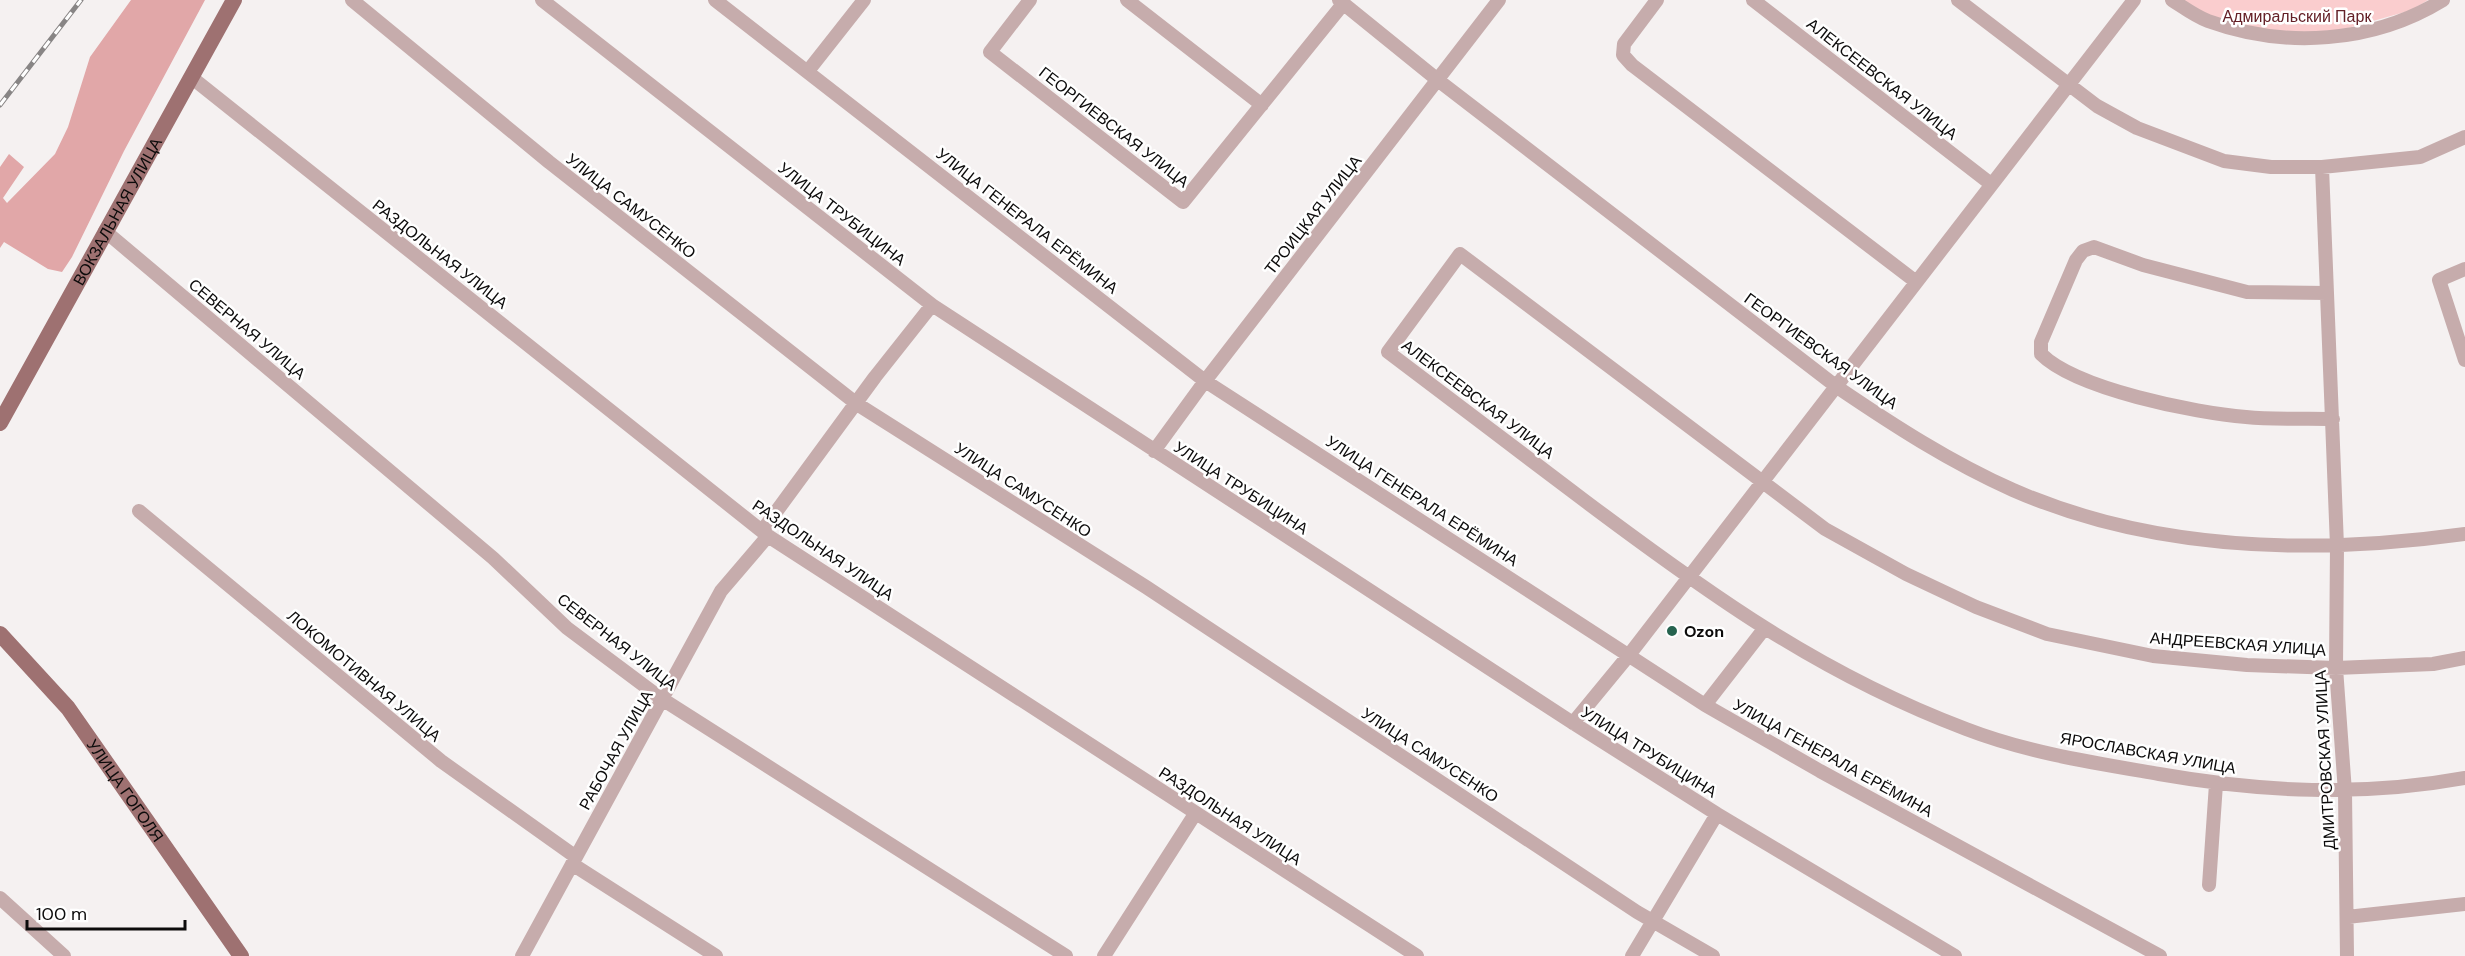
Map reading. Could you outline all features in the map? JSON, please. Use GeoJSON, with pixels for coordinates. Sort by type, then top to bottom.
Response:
{"type":"FeatureCollection","features":[{"type":"Feature","properties":{"kind":"main road","name":"ВОКЗАЛЬНАЯ УЛИЦА"},"geometry":{"type":"LineString","coordinates":[[0,423],[234,0]]}},
{"type":"Feature","properties":{"kind":"main road","name":"УЛИЦА ГОГОЛЯ"},"geometry":{"type":"LineString","coordinates":[[0,634],[68,708],[241,956]]}},
{"type":"Feature","properties":{"kind":"street","name":"УЛИЦА САМУСЕНКО"},"geometry":{"type":"LineString","coordinates":[[352,0],[549,162],[857,404],[1146,587],[1653,921],[1713,956]]}},
{"type":"Feature","properties":{"kind":"street","name":"УЛИЦА ТРУБИЦИНА"},"geometry":{"type":"LineString","coordinates":[[542,0],[932,305],[1573,723],[1717,814],[1955,956]]}},
{"type":"Feature","properties":{"kind":"street","name":"УЛИЦА ГЕНЕРАЛА ЕРЁМИНА"},"geometry":{"type":"LineString","coordinates":[[715,0],[1205,381],[1705,705],[1830,777],[2160,956]]}},
{"type":"Feature","properties":{"kind":"street"},"geometry":{"type":"LineString","coordinates":[[807,71],[864,0]]}},
{"type":"Feature","properties":{"kind":"street","name":"ГЕОРГИЕВСКАЯ УЛИЦА"},"geometry":{"type":"LineString","coordinates":[[1030,0],[990,52],[1183,202],[1262,105],[1341,2],[1439,81],[1837,387],[1948,458],[2016,490],[2085,515],[2205,541],[2272,547],[2337,546],[2401,543],[2465,534]]}},
{"type":"Feature","properties":{"kind":"street"},"geometry":{"type":"LineString","coordinates":[[1126,0],[1262,105]]}},
{"type":"Feature","properties":{"kind":"street","name":"ТРОИЦКАЯ УЛИЦА"},"geometry":{"type":"LineString","coordinates":[[1154,451],[1205,381],[1439,81],[1499,0]]}},
{"type":"Feature","properties":{"kind":"street"},"geometry":{"type":"LineString","coordinates":[[1657,0],[1624,44],[1623,55],[1627,60],[1915,281]]}},
{"type":"Feature","properties":{"kind":"street","name":"АЛЕКСЕЕВСКАЯ УЛИЦА"},"geometry":{"type":"LineString","coordinates":[[1753,0],[1991,184]]}},
{"type":"Feature","properties":{"kind":"street"},"geometry":{"type":"LineString","coordinates":[[1958,0],[2067,85],[2137,128],[2224,161],[2271,167],[2322,167],[2421,158],[2465,137]]}},
{"type":"Feature","properties":{"kind":"street"},"geometry":{"type":"LineString","coordinates":[[1573,723],[1629,655],[1761,481],[1837,387],[1915,281],[2134,0]]}},
{"type":"Feature","properties":{"kind":"street"},"geometry":{"type":"LineString","coordinates":[[2172,0],[2206,20],[2250,32],[2297,39],[2357,35],[2421,13],[2443,0]]}},
{"type":"Feature","properties":{"kind":"street","name":"РАЗДОЛЬНАЯ УЛИЦА"},"geometry":{"type":"LineString","coordinates":[[191,77],[765,533],[1417,956]]}},
{"type":"Feature","properties":{"kind":"street","name":"ДМИТРОВСКАЯ УЛИЦА"},"geometry":{"type":"LineString","coordinates":[[2322,167],[2337,546],[2336,668],[2345,792],[2347,956]]}},
{"type":"Feature","properties":{"kind":"street","name":"СЕВЕРНАЯ УЛИЦА"},"geometry":{"type":"LineString","coordinates":[[105,231],[493,558],[567,628],[662,699],[1066,956]]}},
{"type":"Feature","properties":{"kind":"street"},"geometry":{"type":"LineString","coordinates":[[2327,293],[2247,292],[2143,265],[2094,248],[2083,251],[2076,260],[2042,342],[2041,354],[2053,365],[2116,390],[2183,406],[2245,417],[2333,419]]}},
{"type":"Feature","properties":{"kind":"street","name":"АЛЕКСЕЕВСКАЯ УЛИЦА"},"geometry":{"type":"LineString","coordinates":[[1688,578],[1388,352],[1460,254],[1761,481]]}},
{"type":"Feature","properties":{"kind":"street"},"geometry":{"type":"LineString","coordinates":[[2465,268],[2439,280],[2465,360]]}},
{"type":"Feature","properties":{"kind":"street","name":"РАБОЧАЯ УЛИЦА"},"geometry":{"type":"LineString","coordinates":[[522,956],[721,591],[932,305]]}},
{"type":"Feature","properties":{"kind":"street","name":"АНДРЕЕВСКАЯ УЛИЦА"},"geometry":{"type":"LineString","coordinates":[[1761,481],[1825,529],[1906,574],[1976,608],[2047,634],[2153,656],[2247,665],[2336,668],[2433,664],[2465,658]]}},
{"type":"Feature","properties":{"kind":"street","name":"ЛОКОМОТИВНАЯ УЛИЦА"},"geometry":{"type":"LineString","coordinates":[[138,511],[441,761],[574,860],[716,956]]}},
{"type":"Feature","properties":{"kind":"street","name":"ЯРОСЛАВСКАЯ УЛИЦА"},"geometry":{"type":"LineString","coordinates":[[1688,578],[1764,629],[1851,680],[1968,730],[2075,760],[2216,784],[2345,792],[2465,778]]}},
{"type":"Feature","properties":{"kind":"street"},"geometry":{"type":"LineString","coordinates":[[1705,705],[1764,629]]}},
{"type":"Feature","properties":{"kind":"street"},"geometry":{"type":"LineString","coordinates":[[2209,885],[2216,784]]}},
{"type":"Feature","properties":{"kind":"street"},"geometry":{"type":"LineString","coordinates":[[1104,956],[1195,814]]}},
{"type":"Feature","properties":{"kind":"street"},"geometry":{"type":"LineString","coordinates":[[1632,956],[1717,814]]}},
{"type":"Feature","properties":{"kind":"street"},"geometry":{"type":"LineString","coordinates":[[0,898],[64,956]]}},
{"type":"Feature","properties":{"kind":"street"},"geometry":{"type":"LineString","coordinates":[[2347,917],[2465,904]]}},
{"type":"Feature","properties":{"kind":"green space","name":"Адмиральский Парк"},"geometry":{"type":"Polygon","coordinates":[[[2179,0],[2428,0],[2412,10],[2341,30],[2289,35],[2219,21],[2179,0]]]}},
{"type":"Feature","properties":{"kind":"shaded area"},"geometry":{"type":"Polygon","coordinates":[[[131,0],[205,0],[124,151],[72,257],[62,272],[48,269],[4,242],[0,248],[0,167],[9,154],[24,167],[3,198],[7,203],[55,154],[68,127],[90,57],[131,0]]]}},
{"type":"Feature","properties":{"kind":"railway"},"geometry":{"type":"LineString","coordinates":[[0,105],[81,0]]}},
{"type":"Feature","properties":{"kind":"place","name":"Ozon"},"geometry":{"type":"Point","coordinates":[1672,631]}}]}
